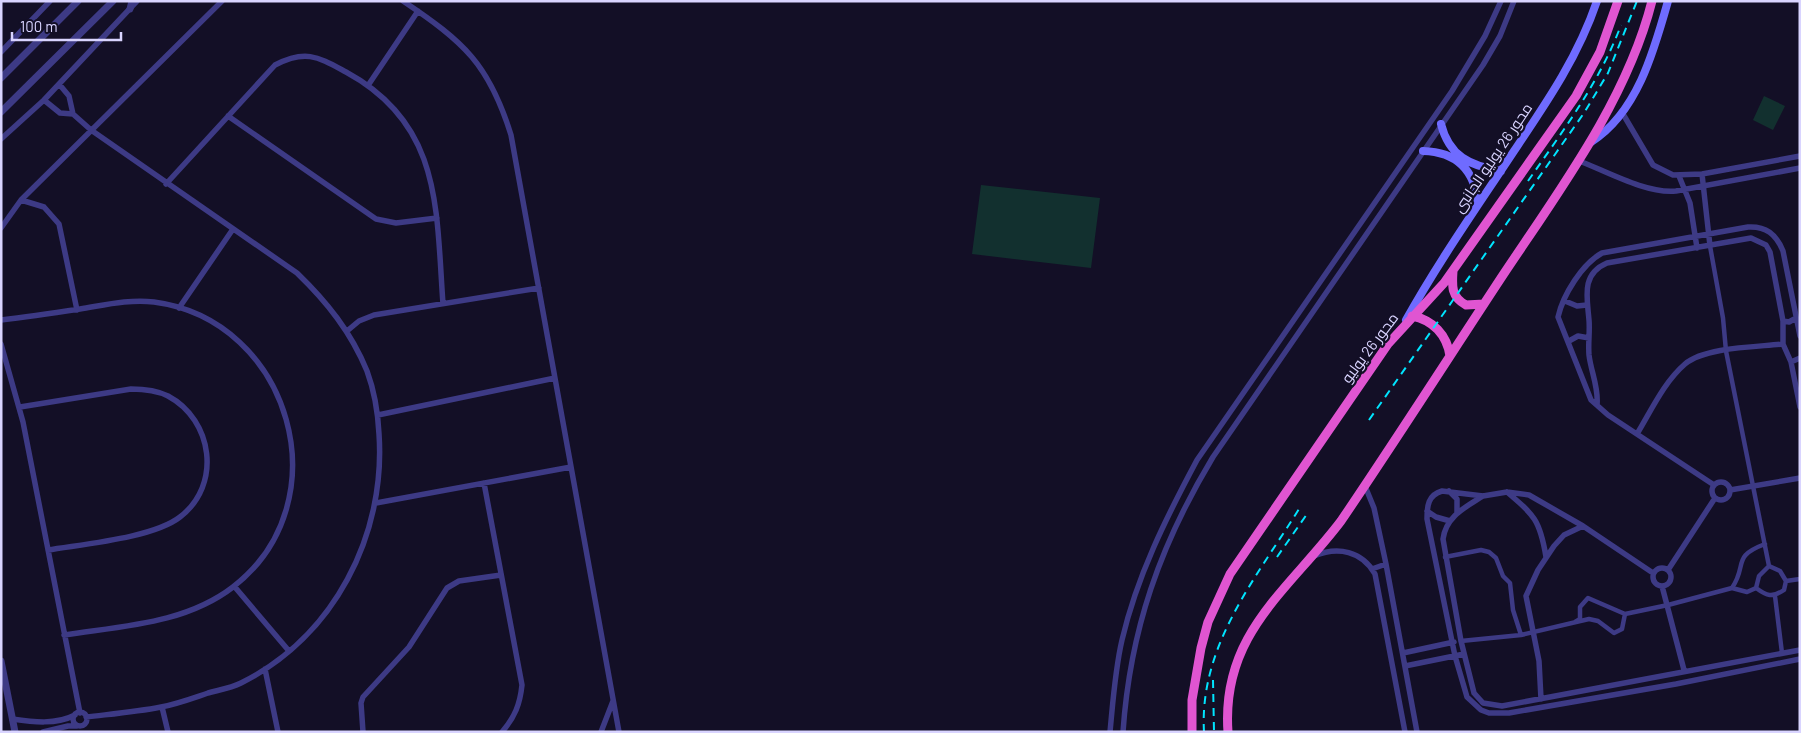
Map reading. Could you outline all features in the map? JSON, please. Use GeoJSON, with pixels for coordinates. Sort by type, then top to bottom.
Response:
{"type":"FeatureCollection","features":[{"type":"Feature","properties":{"kind":"highway","name":"محور 26 يوليو"},"geometry":{"type":"LineString","coordinates":[[1192,732],[1192,700],[1201,648],[1208,622],[1226,582],[1244,552],[1403,325],[1434,295],[1454,270],[1576,96],[1600,52],[1618,1]]}},
{"type":"Feature","properties":{"kind":"highway"},"geometry":{"type":"LineString","coordinates":[[1228,732],[1232,681],[1246,640],[1269,605],[1314,556],[1364,486],[1577,160],[1622,84],[1636,54],[1652,1]]}},
{"type":"Feature","properties":{"kind":"highway"},"geometry":{"type":"LineString","coordinates":[[1454,270],[1452,286],[1456,298],[1466,305],[1484,304]]}},
{"type":"Feature","properties":{"kind":"highway"},"geometry":{"type":"LineString","coordinates":[[1412,316],[1429,322],[1438,329],[1445,339],[1450,356]]}},
{"type":"Feature","properties":{"kind":"main road","name":"محور 26 يوليو الجانبى"},"geometry":{"type":"LineString","coordinates":[[1403,325],[1425,286],[1572,62],[1597,1]]}},
{"type":"Feature","properties":{"kind":"main road"},"geometry":{"type":"LineString","coordinates":[[1587,144],[1605,132],[1622,114],[1645,69],[1668,1]]}},
{"type":"Feature","properties":{"kind":"main road"},"geometry":{"type":"LineString","coordinates":[[1441,124],[1448,144],[1463,158],[1478,166],[1501,171]]}},
{"type":"Feature","properties":{"kind":"main road"},"geometry":{"type":"LineString","coordinates":[[1423,151],[1442,153],[1465,167],[1475,183],[1478,204]]}},
{"type":"Feature","properties":{"kind":"street"},"geometry":{"type":"LineString","coordinates":[[1,78],[78,1]]}},
{"type":"Feature","properties":{"kind":"street"},"geometry":{"type":"LineString","coordinates":[[1,112],[113,1]]}},
{"type":"Feature","properties":{"kind":"street"},"geometry":{"type":"LineString","coordinates":[[130,9],[132,1]]}},
{"type":"Feature","properties":{"kind":"street"},"geometry":{"type":"LineString","coordinates":[[1,139],[44,100],[137,1]]}},
{"type":"Feature","properties":{"kind":"street"},"geometry":{"type":"LineString","coordinates":[[403,1],[445,29],[468,51],[487,77],[502,105],[511,135],[619,732]]}},
{"type":"Feature","properties":{"kind":"street"},"geometry":{"type":"LineString","coordinates":[[1110,732],[1122,641],[1134,597],[1152,550],[1197,460],[1264,366],[1452,91],[1485,36],[1501,1]]}},
{"type":"Feature","properties":{"kind":"street"},"geometry":{"type":"LineString","coordinates":[[1122,732],[1131,656],[1146,601],[1169,538],[1213,458],[1441,124],[1483,66],[1500,36],[1514,1]]}},
{"type":"Feature","properties":{"kind":"street"},"geometry":{"type":"LineString","coordinates":[[1,52],[49,2]]}},
{"type":"Feature","properties":{"kind":"street"},"geometry":{"type":"LineString","coordinates":[[1,228],[21,200],[218,3]]}},
{"type":"Feature","properties":{"kind":"street"},"geometry":{"type":"LineString","coordinates":[[369,84],[418,11]]}},
{"type":"Feature","properties":{"kind":"street"},"geometry":{"type":"LineString","coordinates":[[166,184],[275,66],[289,58],[319,57],[369,84],[396,110],[410,128],[424,156],[433,185],[443,304]]}},
{"type":"Feature","properties":{"kind":"street"},"geometry":{"type":"LineString","coordinates":[[12,719],[40,722],[66,719],[77,714],[86,718],[162,707],[240,684],[265,669],[289,651],[314,627],[337,599],[354,570],[367,537],[376,503],[381,460],[378,415],[367,372],[347,331],[324,300],[297,273],[166,184],[91,130],[73,114],[69,96],[59,84]]}},
{"type":"Feature","properties":{"kind":"street"},"geometry":{"type":"LineString","coordinates":[[44,100],[60,113],[73,114]]}},
{"type":"Feature","properties":{"kind":"street"},"geometry":{"type":"LineString","coordinates":[[1622,114],[1653,164],[1662,171],[1679,176],[1702,174],[1800,156]]}},
{"type":"Feature","properties":{"kind":"street"},"geometry":{"type":"LineString","coordinates":[[228,116],[376,219],[396,223],[437,218]]}},
{"type":"Feature","properties":{"kind":"street"},"geometry":{"type":"LineString","coordinates":[[1577,160],[1656,190],[1684,190],[1800,168]]}},
{"type":"Feature","properties":{"kind":"street"},"geometry":{"type":"LineString","coordinates":[[1702,174],[1708,234],[1723,318],[1726,351],[1769,566]]}},
{"type":"Feature","properties":{"kind":"street"},"geometry":{"type":"LineString","coordinates":[[1679,176],[1690,203],[1697,248]]}},
{"type":"Feature","properties":{"kind":"street"},"geometry":{"type":"LineString","coordinates":[[21,200],[44,207],[59,224],[77,310]]}},
{"type":"Feature","properties":{"kind":"street"},"geometry":{"type":"LineString","coordinates":[[1714,486],[1608,415],[1591,400],[1558,317],[1584,266],[1602,253],[1756,227],[1771,233],[1778,239],[1783,251],[1800,336]]}},
{"type":"Feature","properties":{"kind":"street"},"geometry":{"type":"LineString","coordinates":[[179,308],[233,230]]}},
{"type":"Feature","properties":{"kind":"street"},"geometry":{"type":"LineString","coordinates":[[1597,405],[1597,392],[1589,354],[1586,289],[1589,278],[1599,266],[1750,238],[1766,245],[1770,252],[1783,321],[1783,344],[1791,362],[1800,408]]}},
{"type":"Feature","properties":{"kind":"street"},"geometry":{"type":"LineString","coordinates":[[347,331],[359,321],[374,315],[539,288]]}},
{"type":"Feature","properties":{"kind":"street"},"geometry":{"type":"LineString","coordinates":[[1,320],[130,301],[155,302],[179,308],[208,320],[228,333],[256,359],[274,386],[286,414],[291,434],[293,458],[292,483],[283,514],[265,551],[234,586],[213,601],[190,612],[165,619],[64,636]]}},
{"type":"Feature","properties":{"kind":"street"},"geometry":{"type":"LineString","coordinates":[[1565,301],[1577,306],[1587,304]]}},
{"type":"Feature","properties":{"kind":"street"},"geometry":{"type":"LineString","coordinates":[[1783,321],[1789,322],[1796,318]]}},
{"type":"Feature","properties":{"kind":"street"},"geometry":{"type":"LineString","coordinates":[[1569,341],[1578,336],[1589,338]]}},
{"type":"Feature","properties":{"kind":"street"},"geometry":{"type":"LineString","coordinates":[[1,344],[20,407],[48,550],[77,714],[73,721],[81,728]]}},
{"type":"Feature","properties":{"kind":"street"},"geometry":{"type":"LineString","coordinates":[[1637,434],[1672,379],[1685,364],[1697,357],[1726,351],[1783,344]]}},
{"type":"Feature","properties":{"kind":"street"},"geometry":{"type":"LineString","coordinates":[[1271,355],[1280,361]]}},
{"type":"Feature","properties":{"kind":"street"},"geometry":{"type":"LineString","coordinates":[[1791,362],[1800,358]]}},
{"type":"Feature","properties":{"kind":"street"},"geometry":{"type":"LineString","coordinates":[[1264,366],[1272,372]]}},
{"type":"Feature","properties":{"kind":"street"},"geometry":{"type":"LineString","coordinates":[[378,415],[555,378]]}},
{"type":"Feature","properties":{"kind":"street"},"geometry":{"type":"LineString","coordinates":[[20,407],[131,389],[149,390],[174,400],[194,418],[203,434],[208,452],[203,488],[194,504],[181,517],[165,526],[148,531],[48,550]]}},
{"type":"Feature","properties":{"kind":"street"},"geometry":{"type":"LineString","coordinates":[[376,503],[571,467]]}},
{"type":"Feature","properties":{"kind":"street"},"geometry":{"type":"LineString","coordinates":[[1730,490],[1800,478]]}},
{"type":"Feature","properties":{"kind":"street"},"geometry":{"type":"LineString","coordinates":[[484,483],[522,685],[520,702],[513,719],[502,732]]}},
{"type":"Feature","properties":{"kind":"street"},"geometry":{"type":"LineString","coordinates":[[1714,486],[1723,483],[1730,490]]}},
{"type":"Feature","properties":{"kind":"street"},"geometry":{"type":"LineString","coordinates":[[1364,486],[1374,508],[1406,666],[1417,732]]}},
{"type":"Feature","properties":{"kind":"street"},"geometry":{"type":"LineString","coordinates":[[1714,486],[1712,494],[1715,498]]}},
{"type":"Feature","properties":{"kind":"street"},"geometry":{"type":"LineString","coordinates":[[1715,498],[1725,499],[1730,490]]}},
{"type":"Feature","properties":{"kind":"street"},"geometry":{"type":"LineString","coordinates":[[1449,491],[1456,499],[1457,513]]}},
{"type":"Feature","properties":{"kind":"street"},"geometry":{"type":"LineString","coordinates":[[1684,670],[1662,586],[1654,582],[1653,574],[1582,526],[1529,495],[1507,492],[1483,496],[1449,491],[1436,493],[1432,497],[1427,511],[1455,656],[1468,697],[1481,710],[1500,714],[1676,684],[1800,659]]}},
{"type":"Feature","properties":{"kind":"street"},"geometry":{"type":"LineString","coordinates":[[1507,492],[1536,519],[1541,529],[1546,557]]}},
{"type":"Feature","properties":{"kind":"street"},"geometry":{"type":"LineString","coordinates":[[1483,496],[1457,513],[1450,520],[1444,534],[1445,557],[1461,641],[1474,693],[1483,703],[1502,706],[1703,666],[1800,650]]}},
{"type":"Feature","properties":{"kind":"street"},"geometry":{"type":"LineString","coordinates":[[1668,570],[1715,498]]}},
{"type":"Feature","properties":{"kind":"street"},"geometry":{"type":"LineString","coordinates":[[1427,511],[1436,517],[1450,520]]}},
{"type":"Feature","properties":{"kind":"street"},"geometry":{"type":"LineString","coordinates":[[1541,706],[1539,661],[1526,596],[1546,557],[1564,535],[1582,526]]}},
{"type":"Feature","properties":{"kind":"street"},"geometry":{"type":"LineString","coordinates":[[1732,588],[1739,577],[1743,556],[1750,550],[1765,544]]}},
{"type":"Feature","properties":{"kind":"street"},"geometry":{"type":"LineString","coordinates":[[1314,556],[1332,550],[1350,552],[1359,556],[1372,569],[1378,580],[1405,732]]}},
{"type":"Feature","properties":{"kind":"street"},"geometry":{"type":"LineString","coordinates":[[1445,557],[1482,550],[1489,552],[1496,558],[1503,576],[1510,583],[1513,610],[1522,635]]}},
{"type":"Feature","properties":{"kind":"street"},"geometry":{"type":"LineString","coordinates":[[1372,569],[1386,564]]}},
{"type":"Feature","properties":{"kind":"street"},"geometry":{"type":"LineString","coordinates":[[1756,588],[1766,595],[1775,596],[1784,590],[1786,581],[1780,571],[1769,566]]}},
{"type":"Feature","properties":{"kind":"street"},"geometry":{"type":"LineString","coordinates":[[1756,588],[1759,576],[1769,566]]}},
{"type":"Feature","properties":{"kind":"street"},"geometry":{"type":"LineString","coordinates":[[1653,574],[1660,568],[1668,570]]}},
{"type":"Feature","properties":{"kind":"street"},"geometry":{"type":"LineString","coordinates":[[1662,586],[1666,585],[1671,578],[1668,570]]}},
{"type":"Feature","properties":{"kind":"street"},"geometry":{"type":"LineString","coordinates":[[363,732],[361,703],[363,697],[414,642],[447,588],[459,581],[501,575]]}},
{"type":"Feature","properties":{"kind":"street"},"geometry":{"type":"LineString","coordinates":[[1786,581],[1800,579]]}},
{"type":"Feature","properties":{"kind":"street"},"geometry":{"type":"LineString","coordinates":[[234,586],[289,651]]}},
{"type":"Feature","properties":{"kind":"street"},"geometry":{"type":"LineString","coordinates":[[1576,622],[1580,619],[1580,607],[1588,598],[1624,614],[1668,605],[1732,588],[1747,592],[1756,588]]}},
{"type":"Feature","properties":{"kind":"street"},"geometry":{"type":"LineString","coordinates":[[1775,596],[1782,653]]}},
{"type":"Feature","properties":{"kind":"street"},"geometry":{"type":"LineString","coordinates":[[1403,653],[1452,642],[1522,635],[1589,619],[1598,621],[1614,632],[1622,629],[1624,614]]}},
{"type":"Feature","properties":{"kind":"street"},"geometry":{"type":"LineString","coordinates":[[1406,666],[1464,654]]}},
{"type":"Feature","properties":{"kind":"street"},"geometry":{"type":"LineString","coordinates":[[1,661],[15,732]]}},
{"type":"Feature","properties":{"kind":"street"},"geometry":{"type":"LineString","coordinates":[[1703,666],[1702,672],[1706,678]]}},
{"type":"Feature","properties":{"kind":"street"},"geometry":{"type":"LineString","coordinates":[[265,669],[278,732]]}},
{"type":"Feature","properties":{"kind":"street"},"geometry":{"type":"LineString","coordinates":[[1674,673],[1677,677],[1676,684]]}},
{"type":"Feature","properties":{"kind":"street"},"geometry":{"type":"LineString","coordinates":[[601,732],[613,701]]}},
{"type":"Feature","properties":{"kind":"street"},"geometry":{"type":"LineString","coordinates":[[162,707],[168,732]]}},
{"type":"Feature","properties":{"kind":"street"},"geometry":{"type":"LineString","coordinates":[[81,728],[86,722],[86,718]]}},
{"type":"Feature","properties":{"kind":"street"},"geometry":{"type":"LineString","coordinates":[[43,732],[68,726],[81,728]]}},
{"type":"Feature","properties":{"kind":"green space"},"geometry":{"type":"Polygon","coordinates":[[[1764,96],[1785,106],[1773,130],[1753,120],[1764,96]]]}},
{"type":"Feature","properties":{"kind":"green space"},"geometry":{"type":"Polygon","coordinates":[[[981,185],[1100,198],[1091,268],[972,254],[981,185]]]}},
{"type":"Feature","properties":{"kind":"railway"},"geometry":{"type":"LineString","coordinates":[[1369,420],[1584,113],[1608,73],[1637,1]]}},
{"type":"Feature","properties":{"kind":"railway"},"geometry":{"type":"LineString","coordinates":[[1528,181],[1567,125],[1591,86],[1621,25]]}},
{"type":"Feature","properties":{"kind":"railway"},"geometry":{"type":"LineString","coordinates":[[1204,732],[1205,701],[1211,671],[1221,642],[1249,587],[1299,509]]}},
{"type":"Feature","properties":{"kind":"railway"},"geometry":{"type":"LineString","coordinates":[[1277,557],[1307,514]]}},
{"type":"Feature","properties":{"kind":"railway"},"geometry":{"type":"LineString","coordinates":[[1213,680],[1214,732]]}}]}
